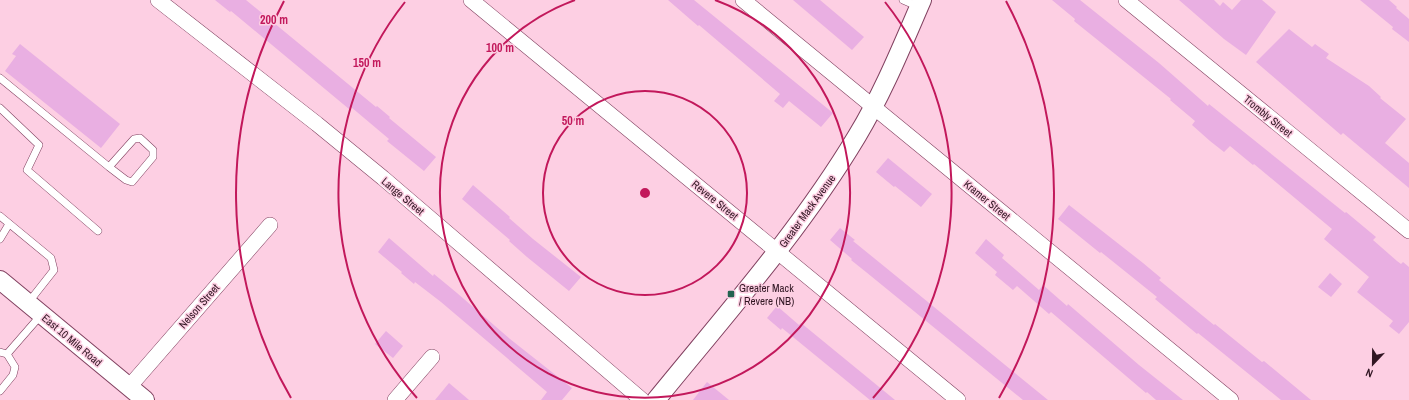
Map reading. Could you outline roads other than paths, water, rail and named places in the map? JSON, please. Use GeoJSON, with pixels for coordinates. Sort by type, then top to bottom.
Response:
{"type":"FeatureCollection","features":[{"type":"Feature","properties":{"kind":"street","name":"Lange Street"},"geometry":{"type":"LineString","coordinates":[[158,0],[317,124],[642,400]]}},
{"type":"Feature","properties":{"kind":"street","name":"Revere Street"},"geometry":{"type":"LineString","coordinates":[[471,0],[958,400]]}},
{"type":"Feature","properties":{"kind":"street","name":"Kramer Street"},"geometry":{"type":"LineString","coordinates":[[743,0],[1231,400]]}},
{"type":"Feature","properties":{"kind":"street","name":"Trombly Street"},"geometry":{"type":"LineString","coordinates":[[1126,0],[1409,231]]}},
{"type":"Feature","properties":{"kind":"street","name":"Greater Mack Avenue"},"geometry":{"type":"LineString","coordinates":[[656,400],[778,252],[828,184],[858,136],[902,49],[915,2]]}},
{"type":"Feature","properties":{"kind":"street","name":"Nelson Street"},"geometry":{"type":"LineString","coordinates":[[129,387],[270,225]]}},
{"type":"Feature","properties":{"kind":"street","name":"East 10 Mile Road"},"geometry":{"type":"LineString","coordinates":[[0,280],[145,400]]}},
{"type":"Feature","properties":{"kind":"street"},"geometry":{"type":"LineString","coordinates":[[395,400],[432,357]]}},
{"type":"Feature","properties":{"kind":"lane"},"geometry":{"type":"LineString","coordinates":[[0,78],[109,167],[126,180],[132,182],[153,157],[153,150],[140,138],[134,139],[109,167]]}},
{"type":"Feature","properties":{"kind":"lane"},"geometry":{"type":"LineString","coordinates":[[0,108],[39,145],[27,170],[98,231]]}},
{"type":"Feature","properties":{"kind":"lane"},"geometry":{"type":"LineString","coordinates":[[0,216],[51,258],[54,270],[28,303]]}},
{"type":"Feature","properties":{"kind":"lane"},"geometry":{"type":"LineString","coordinates":[[0,239],[9,224]]}},
{"type":"Feature","properties":{"kind":"lane"},"geometry":{"type":"LineString","coordinates":[[0,391],[13,375],[15,367],[4,353],[42,315]]}},
{"type":"Feature","properties":{"kind":"place","name":"Greater Mack / Revere (NB)"},"geometry":{"type":"Point","coordinates":[731,294]}}]}
